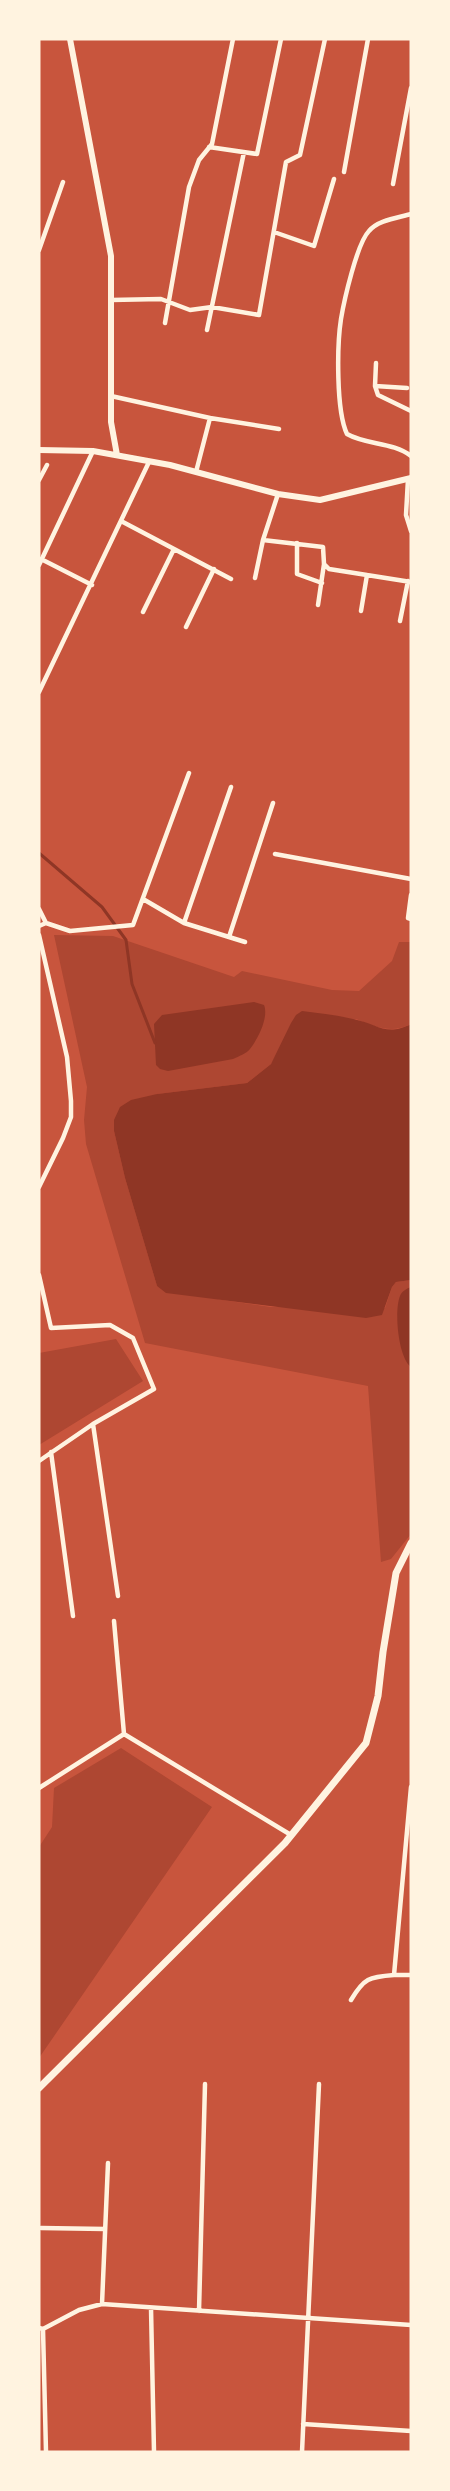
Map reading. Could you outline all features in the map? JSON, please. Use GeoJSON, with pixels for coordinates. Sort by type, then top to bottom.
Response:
{"type":"FeatureCollection","features":[{"type":"Feature","properties":{"kind":"main road"},"geometry":{"type":"LineString","coordinates":[[39,2088],[291,1835],[366,1743],[378,1696],[396,1573],[411,1543]]}},
{"type":"Feature","properties":{"kind":"street"},"geometry":{"type":"LineString","coordinates":[[70,39],[111,256],[111,422],[117,455]]}},
{"type":"Feature","properties":{"kind":"street"},"geometry":{"type":"LineString","coordinates":[[165,323],[191,178],[199,160],[212,144],[232,39]]}},
{"type":"Feature","properties":{"kind":"street"},"geometry":{"type":"LineString","coordinates":[[209,147],[257,154],[281,39]]}},
{"type":"Feature","properties":{"kind":"street"},"geometry":{"type":"LineString","coordinates":[[111,300],[161,299],[190,310],[212,307],[259,315],[286,162],[300,155],[325,39]]}},
{"type":"Feature","properties":{"kind":"street"},"geometry":{"type":"LineString","coordinates":[[344,172],[368,39]]}},
{"type":"Feature","properties":{"kind":"street"},"geometry":{"type":"LineString","coordinates":[[393,184],[411,88]]}},
{"type":"Feature","properties":{"kind":"street"},"geometry":{"type":"LineString","coordinates":[[207,330],[244,152]]}},
{"type":"Feature","properties":{"kind":"street"},"geometry":{"type":"LineString","coordinates":[[274,232],[314,246],[334,179]]}},
{"type":"Feature","properties":{"kind":"street"},"geometry":{"type":"LineString","coordinates":[[39,250],[63,182]]}},
{"type":"Feature","properties":{"kind":"street"},"geometry":{"type":"LineString","coordinates":[[411,214],[376,224],[367,232],[357,252],[341,318],[340,411],[346,434],[401,450],[411,456]]}},
{"type":"Feature","properties":{"kind":"street"},"geometry":{"type":"LineString","coordinates":[[376,363],[375,386],[378,395],[382,399],[411,411]]}},
{"type":"Feature","properties":{"kind":"street"},"geometry":{"type":"LineString","coordinates":[[375,386],[407,388]]}},
{"type":"Feature","properties":{"kind":"street"},"geometry":{"type":"LineString","coordinates":[[111,396],[210,418],[279,429]]}},
{"type":"Feature","properties":{"kind":"street"},"geometry":{"type":"LineString","coordinates":[[196,472],[210,418]]}},
{"type":"Feature","properties":{"kind":"street"},"geometry":{"type":"LineString","coordinates":[[39,450],[93,451],[117,455],[170,465],[278,494],[320,500],[409,478],[406,515],[411,531]]}},
{"type":"Feature","properties":{"kind":"street"},"geometry":{"type":"LineString","coordinates":[[39,565],[93,451]]}},
{"type":"Feature","properties":{"kind":"street"},"geometry":{"type":"LineString","coordinates":[[39,692],[149,462]]}},
{"type":"Feature","properties":{"kind":"street"},"geometry":{"type":"LineString","coordinates":[[39,480],[47,465]]}},
{"type":"Feature","properties":{"kind":"street"},"geometry":{"type":"LineString","coordinates":[[255,578],[263,540],[278,494]]}},
{"type":"Feature","properties":{"kind":"street"},"geometry":{"type":"LineString","coordinates":[[121,521],[231,579]]}},
{"type":"Feature","properties":{"kind":"street"},"geometry":{"type":"LineString","coordinates":[[263,540],[323,547],[324,564],[318,605]]}},
{"type":"Feature","properties":{"kind":"street"},"geometry":{"type":"LineString","coordinates":[[297,543],[297,574],[322,582]]}},
{"type":"Feature","properties":{"kind":"street"},"geometry":{"type":"LineString","coordinates":[[143,612],[174,549]]}},
{"type":"Feature","properties":{"kind":"street"},"geometry":{"type":"LineString","coordinates":[[40,559],[92,585]]}},
{"type":"Feature","properties":{"kind":"street"},"geometry":{"type":"LineString","coordinates":[[324,564],[329,570],[410,581],[400,621]]}},
{"type":"Feature","properties":{"kind":"street"},"geometry":{"type":"LineString","coordinates":[[186,627],[214,570]]}},
{"type":"Feature","properties":{"kind":"street"},"geometry":{"type":"LineString","coordinates":[[361,611],[367,575]]}},
{"type":"Feature","properties":{"kind":"street"},"geometry":{"type":"LineString","coordinates":[[39,926],[46,923],[70,931],[133,925],[189,773]]}},
{"type":"Feature","properties":{"kind":"street"},"geometry":{"type":"LineString","coordinates":[[184,923],[231,787]]}},
{"type":"Feature","properties":{"kind":"street"},"geometry":{"type":"LineString","coordinates":[[229,937],[273,803]]}},
{"type":"Feature","properties":{"kind":"street"},"geometry":{"type":"LineString","coordinates":[[275,854],[411,879]]}},
{"type":"Feature","properties":{"kind":"street"},"geometry":{"type":"LineString","coordinates":[[411,895],[408,918],[411,919]]}},
{"type":"Feature","properties":{"kind":"street"},"geometry":{"type":"LineString","coordinates":[[143,899],[184,923],[245,942]]}},
{"type":"Feature","properties":{"kind":"street"},"geometry":{"type":"LineString","coordinates":[[39,909],[46,923]]}},
{"type":"Feature","properties":{"kind":"street"},"geometry":{"type":"LineString","coordinates":[[39,935],[67,1057],[71,1101],[71,1117],[67,1128],[39,1187]]}},
{"type":"Feature","properties":{"kind":"street"},"geometry":{"type":"LineString","coordinates":[[39,1275],[51,1328],[110,1325],[133,1338],[154,1389],[93,1424],[39,1461]]}},
{"type":"Feature","properties":{"kind":"street"},"geometry":{"type":"LineString","coordinates":[[93,1424],[118,1596]]}},
{"type":"Feature","properties":{"kind":"street"},"geometry":{"type":"LineString","coordinates":[[51,1452],[73,1616]]}},
{"type":"Feature","properties":{"kind":"street"},"geometry":{"type":"LineString","coordinates":[[114,1621],[124,1734]]}},
{"type":"Feature","properties":{"kind":"street"},"geometry":{"type":"LineString","coordinates":[[124,1734],[291,1835]]}},
{"type":"Feature","properties":{"kind":"street"},"geometry":{"type":"LineString","coordinates":[[39,1788],[124,1734]]}},
{"type":"Feature","properties":{"kind":"street"},"geometry":{"type":"LineString","coordinates":[[394,1975],[411,1787]]}},
{"type":"Feature","properties":{"kind":"street"},"geometry":{"type":"LineString","coordinates":[[351,2000],[364,1981],[373,1977],[411,1975]]}},
{"type":"Feature","properties":{"kind":"street"},"geometry":{"type":"LineString","coordinates":[[199,2311],[205,2084]]}},
{"type":"Feature","properties":{"kind":"street"},"geometry":{"type":"LineString","coordinates":[[302,2452],[320,2084]]}},
{"type":"Feature","properties":{"kind":"street"},"geometry":{"type":"LineString","coordinates":[[102,2304],[108,2163]]}},
{"type":"Feature","properties":{"kind":"street"},"geometry":{"type":"LineString","coordinates":[[41,2228],[105,2229]]}},
{"type":"Feature","properties":{"kind":"street"},"geometry":{"type":"LineString","coordinates":[[46,2452],[41,2329],[79,2310],[102,2304],[411,2325]]}},
{"type":"Feature","properties":{"kind":"street"},"geometry":{"type":"LineString","coordinates":[[152,2308],[154,2452]]}},
{"type":"Feature","properties":{"kind":"street"},"geometry":{"type":"LineString","coordinates":[[303,2424],[411,2431]]}},
{"type":"Feature","properties":{"kind":"shaded area"},"geometry":{"type":"Polygon","coordinates":[[[54,935],[113,936],[234,977],[242,971],[332,990],[359,991],[392,961],[399,942],[411,942],[411,1024],[390,1029],[356,1019],[281,1047],[271,1064],[247,1083],[157,1094],[114,1131],[125,1178],[157,1286],[222,1300],[271,1307],[385,1308],[396,1282],[411,1280],[411,1534],[391,1559],[381,1562],[368,1386],[145,1343],[86,1144],[84,1120],[87,1087],[54,935]]]}},
{"type":"Feature","properties":{"kind":"shaded area"},"geometry":{"type":"Polygon","coordinates":[[[254,1002],[264,1005],[265,1016],[259,1034],[246,1052],[233,1059],[168,1071],[156,1065],[154,1024],[162,1015],[254,1002]]]}},
{"type":"Feature","properties":{"kind":"shaded area"},"geometry":{"type":"Polygon","coordinates":[[[302,1011],[362,1021],[388,1029],[402,1028],[411,1024],[411,1280],[396,1282],[382,1315],[366,1318],[166,1293],[157,1286],[125,1178],[114,1131],[114,1120],[120,1107],[131,1100],[157,1094],[247,1083],[271,1064],[291,1023],[302,1011]]]}},
{"type":"Feature","properties":{"kind":"shaded area"},"geometry":{"type":"Polygon","coordinates":[[[411,1287],[411,1367],[400,1344],[397,1312],[401,1294],[411,1287]]]}},
{"type":"Feature","properties":{"kind":"shaded area"},"geometry":{"type":"Polygon","coordinates":[[[116,1339],[143,1381],[39,1445],[39,1353],[116,1339]]]}},
{"type":"Feature","properties":{"kind":"shaded area"},"geometry":{"type":"Polygon","coordinates":[[[121,1748],[212,1807],[39,2058],[39,1847],[52,1827],[54,1788],[121,1748]]]}},
{"type":"Feature","properties":{"kind":"waterway"},"geometry":{"type":"LineString","coordinates":[[39,853],[102,907],[126,940],[132,984],[155,1043]]}}]}
